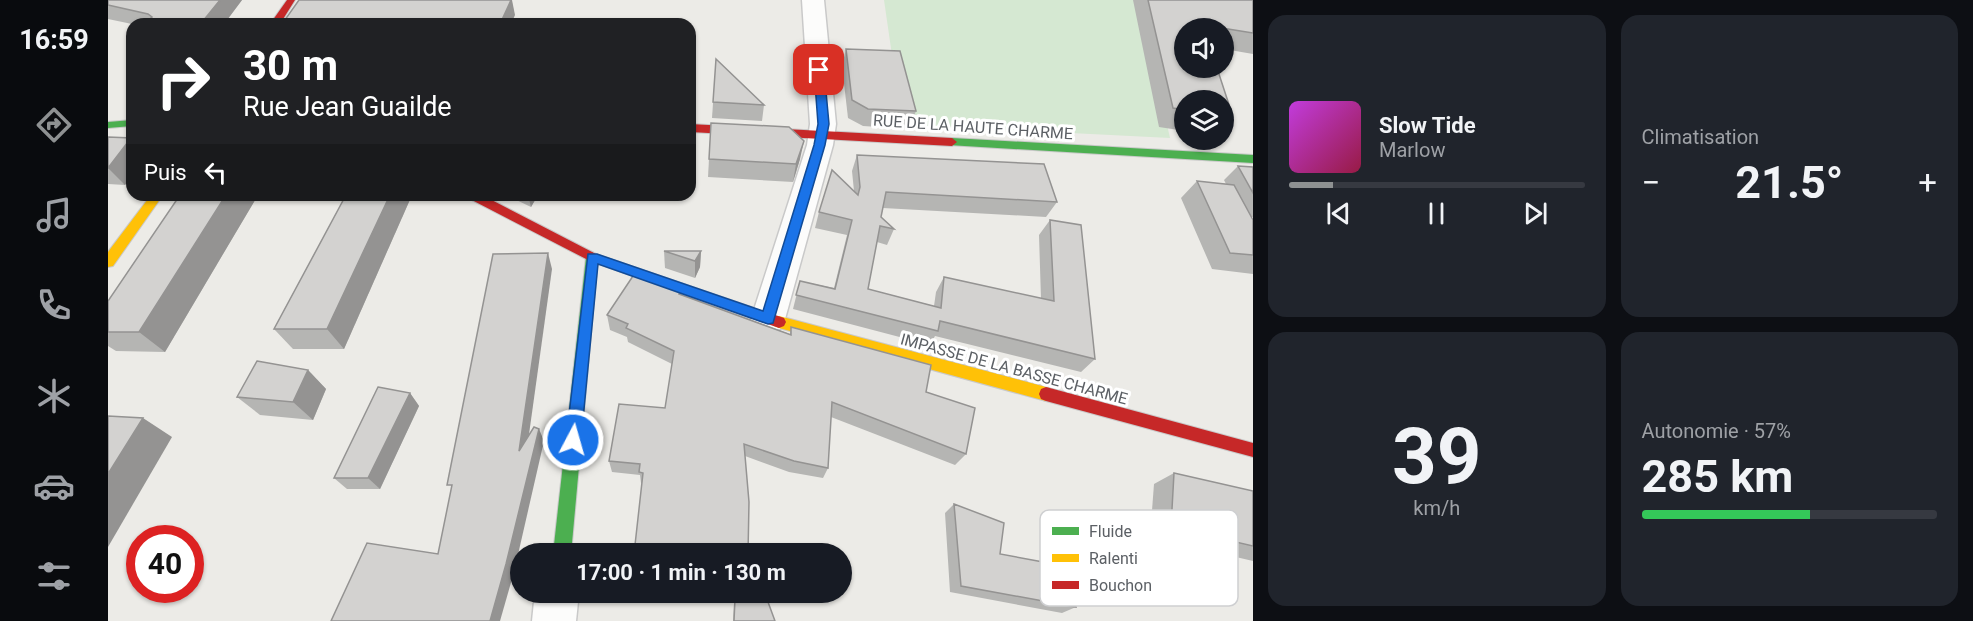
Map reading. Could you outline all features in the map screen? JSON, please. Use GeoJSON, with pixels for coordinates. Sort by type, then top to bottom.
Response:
{"type":"FeatureCollection","features":[{"type":"Feature","properties":{"kind":"street"},"geometry":{"type":"LineString","coordinates":[[279,18],[291,0]]}},
{"type":"Feature","properties":{"kind":"street"},"geometry":{"type":"LineString","coordinates":[[768,319],[822,134],[813,0]]}},
{"type":"Feature","properties":{"kind":"street"},"geometry":{"type":"LineString","coordinates":[[108,125],[126,124]]}},
{"type":"Feature","properties":{"kind":"street","name":"RUE DE LA HAUTE CHARME"},"geometry":{"type":"LineString","coordinates":[[696,128],[1253,159]]}},
{"type":"Feature","properties":{"kind":"street"},"geometry":{"type":"LineString","coordinates":[[108,262],[153,201]]}},
{"type":"Feature","properties":{"kind":"street","name":"IMPASSE DE LA BASSE CHARME"},"geometry":{"type":"LineString","coordinates":[[484,201],[592,257],[768,319],[1253,450]]}},
{"type":"Feature","properties":{"kind":"street"},"geometry":{"type":"LineString","coordinates":[[563,543],[592,257]]}},
{"type":"Feature","properties":{"kind":"street"},"geometry":{"type":"LineString","coordinates":[[555,621],[556,603]]}},
{"type":"Feature","properties":{"kind":"green space"},"geometry":{"type":"Polygon","coordinates":[[[884,0],[1139,0],[1170,138],[908,125],[894,69],[884,0]]]}},
{"type":"Feature","properties":{"kind":"building"},"geometry":{"type":"Polygon","coordinates":[[[108,0],[220,0],[205,18],[151,18],[148,14],[108,5],[108,0]]]}},
{"type":"Feature","properties":{"kind":"building"},"geometry":{"type":"Polygon","coordinates":[[[299,0],[511,0],[503,18],[286,18],[299,0]]]}},
{"type":"Feature","properties":{"kind":"building"},"geometry":{"type":"Polygon","coordinates":[[[1148,0],[1253,0],[1253,33],[1234,30],[1234,18],[1174,18],[1174,78],[1220,78],[1224,90],[1174,90],[1173,108],[1148,0]]]}},
{"type":"Feature","properties":{"kind":"building"},"geometry":{"type":"Polygon","coordinates":[[[846,49],[900,51],[916,111],[868,109],[852,100],[846,49]]]}},
{"type":"Feature","properties":{"kind":"building"},"geometry":{"type":"Polygon","coordinates":[[[716,59],[764,105],[713,102],[716,59]]]}},
{"type":"Feature","properties":{"kind":"building"},"geometry":{"type":"Polygon","coordinates":[[[711,123],[789,127],[804,141],[796,164],[709,159],[711,123]]]}},
{"type":"Feature","properties":{"kind":"building"},"geometry":{"type":"Polygon","coordinates":[[[108,137],[126,138],[126,145],[108,168],[108,137]]]}},
{"type":"Feature","properties":{"kind":"building"},"geometry":{"type":"Polygon","coordinates":[[[857,155],[1044,164],[1057,202],[886,192],[881,217],[894,229],[880,226],[868,289],[941,308],[944,277],[1054,301],[1050,220],[1081,225],[1095,359],[940,321],[938,331],[796,295],[800,281],[835,289],[852,220],[819,212],[832,170],[858,195],[860,187],[857,155]]]}},
{"type":"Feature","properties":{"kind":"building"},"geometry":{"type":"Polygon","coordinates":[[[1238,166],[1253,167],[1253,193],[1238,166]]]}},
{"type":"Feature","properties":{"kind":"building"},"geometry":{"type":"Polygon","coordinates":[[[1197,181],[1234,185],[1253,220],[1253,255],[1230,253],[1197,181]]]}},
{"type":"Feature","properties":{"kind":"building"},"geometry":{"type":"Polygon","coordinates":[[[176,201],[222,201],[139,332],[108,332],[108,301],[176,201]]]}},
{"type":"Feature","properties":{"kind":"building"},"geometry":{"type":"Polygon","coordinates":[[[343,201],[387,201],[327,329],[274,329],[343,201]]]}},
{"type":"Feature","properties":{"kind":"building"},"geometry":{"type":"Polygon","coordinates":[[[664,251],[701,251],[695,261],[664,251]]]}},
{"type":"Feature","properties":{"kind":"building"},"geometry":{"type":"Polygon","coordinates":[[[548,253],[519,451],[534,427],[539,429],[490,621],[331,621],[367,543],[438,554],[452,485],[447,485],[493,254],[548,253]]]}},
{"type":"Feature","properties":{"kind":"building"},"geometry":{"type":"Polygon","coordinates":[[[635,273],[681,289],[679,294],[791,335],[791,327],[931,365],[926,392],[975,408],[966,454],[832,402],[828,468],[794,461],[744,444],[749,502],[748,543],[635,543],[643,473],[639,472],[640,464],[609,461],[619,404],[665,408],[674,351],[626,328],[628,324],[607,315],[635,273]]]}},
{"type":"Feature","properties":{"kind":"building"},"geometry":{"type":"Polygon","coordinates":[[[257,361],[308,370],[293,402],[237,397],[257,361]]]}},
{"type":"Feature","properties":{"kind":"building"},"geometry":{"type":"Polygon","coordinates":[[[378,387],[410,393],[368,478],[334,478],[378,387]]]}},
{"type":"Feature","properties":{"kind":"building"},"geometry":{"type":"Polygon","coordinates":[[[108,416],[143,418],[108,474],[108,416]]]}},
{"type":"Feature","properties":{"kind":"building"},"geometry":{"type":"Polygon","coordinates":[[[1174,473],[1253,491],[1253,546],[1238,543],[1238,510],[1172,510],[1174,473]]]}},
{"type":"Feature","properties":{"kind":"building"},"geometry":{"type":"Polygon","coordinates":[[[954,504],[1004,523],[1000,554],[1040,561],[1040,600],[961,586],[954,504]]]}},
{"type":"Feature","properties":{"kind":"building"},"geometry":{"type":"Polygon","coordinates":[[[735,603],[768,603],[775,621],[734,621],[735,603]]]}},
{"type":"Feature","properties":{"kind":"traffic: fast"},"geometry":{"type":"LineString","coordinates":[[108,125],[126,124]]}},
{"type":"Feature","properties":{"kind":"traffic: fast"},"geometry":{"type":"LineString","coordinates":[[952,142],[1253,159]]}},
{"type":"Feature","properties":{"kind":"traffic: fast"},"geometry":{"type":"LineString","coordinates":[[563,543],[592,257]]}},
{"type":"Feature","properties":{"kind":"traffic: slow"},"geometry":{"type":"LineString","coordinates":[[108,262],[153,201]]}},
{"type":"Feature","properties":{"kind":"traffic: slow"},"geometry":{"type":"LineString","coordinates":[[779,322],[1046,394]]}},
{"type":"Feature","properties":{"kind":"traffic: jam"},"geometry":{"type":"LineString","coordinates":[[279,18],[291,0]]}},
{"type":"Feature","properties":{"kind":"traffic: jam"},"geometry":{"type":"LineString","coordinates":[[696,128],[952,142]]}},
{"type":"Feature","properties":{"kind":"traffic: jam"},"geometry":{"type":"LineString","coordinates":[[484,201],[592,257],[779,322]]}},
{"type":"Feature","properties":{"kind":"traffic: jam"},"geometry":{"type":"LineString","coordinates":[[1046,394],[1253,450]]}},
{"type":"Feature","properties":{"kind":"route"},"geometry":{"type":"LineString","coordinates":[[573,440],[592,257],[768,319],[820,145],[823,124],[819,70]]}}]}
